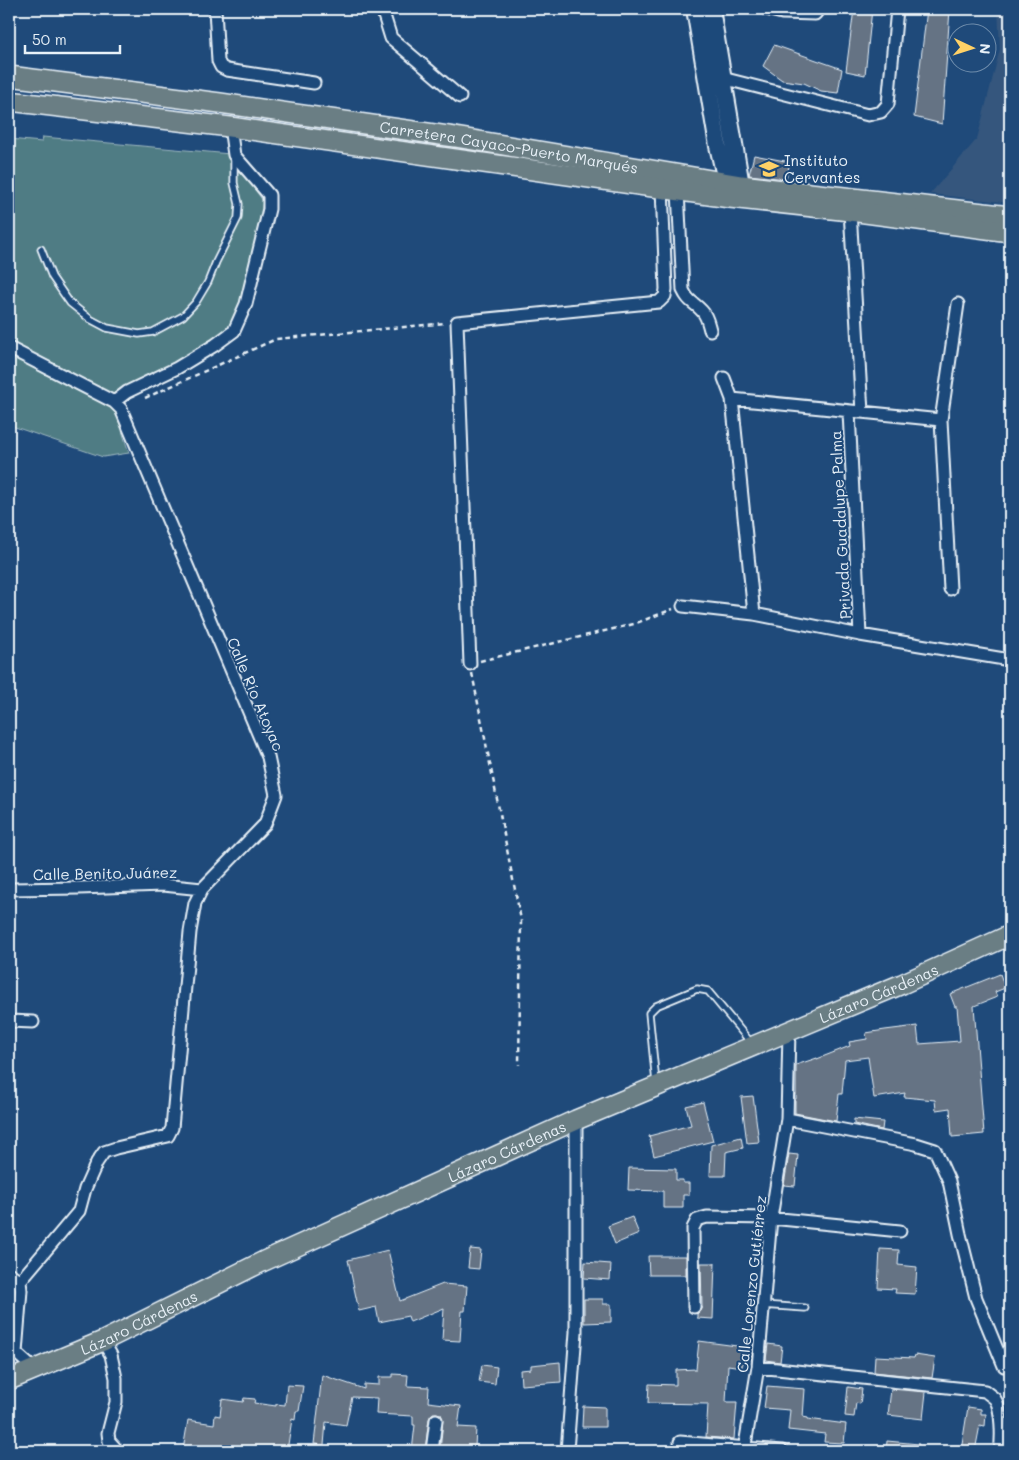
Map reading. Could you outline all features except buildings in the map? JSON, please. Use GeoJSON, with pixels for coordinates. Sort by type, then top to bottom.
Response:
{"type":"FeatureCollection","features":[{"type":"Feature","properties":{"kind":"main road"},"geometry":{"type":"LineString","coordinates":[[695,9],[718,146],[735,191]]}},
{"type":"Feature","properties":{"kind":"main road"},"geometry":{"type":"LineString","coordinates":[[711,9],[722,78],[735,191]]}},
{"type":"Feature","properties":{"kind":"main road","name":"Carretera Cayaco-Puerto Marqués"},"geometry":{"type":"LineString","coordinates":[[9,76],[220,103],[455,137],[735,191],[850,211],[1010,232]]}},
{"type":"Feature","properties":{"kind":"main road","name":"Carretera Cayaco-Puerto Marqués"},"geometry":{"type":"LineString","coordinates":[[9,101],[230,127],[670,190],[735,191],[1010,216]]}},
{"type":"Feature","properties":{"kind":"main road","name":"Lázaro Cárdenas"},"geometry":{"type":"LineString","coordinates":[[9,1380],[103,1341],[264,1261],[576,1120],[902,984],[1010,935]]}},
{"type":"Feature","properties":{"kind":"street"},"geometry":{"type":"LineString","coordinates":[[215,9],[218,61],[221,67],[227,70],[314,83]]}},
{"type":"Feature","properties":{"kind":"street"},"geometry":{"type":"LineString","coordinates":[[382,9],[391,38],[460,97]]}},
{"type":"Feature","properties":{"kind":"street"},"geometry":{"type":"LineString","coordinates":[[766,9],[782,13],[815,14],[819,9]]}},
{"type":"Feature","properties":{"kind":"street"},"geometry":{"type":"LineString","coordinates":[[722,78],[868,115],[881,112],[888,104],[897,9]]}},
{"type":"Feature","properties":{"kind":"street"},"geometry":{"type":"LineString","coordinates":[[9,348],[117,406],[127,392],[192,359],[234,331],[246,304],[254,275],[269,209],[270,195],[234,155],[230,127]]}},
{"type":"Feature","properties":{"kind":"street"},"geometry":{"type":"LineString","coordinates":[[470,664],[458,322],[659,302],[665,296],[666,290],[670,190]]}},
{"type":"Feature","properties":{"kind":"street"},"geometry":{"type":"LineString","coordinates":[[670,190],[682,290],[687,300],[702,310],[710,330]]}},
{"type":"Feature","properties":{"kind":"street"},"geometry":{"type":"LineString","coordinates":[[850,211],[862,412]]}},
{"type":"Feature","properties":{"kind":"street"},"geometry":{"type":"LineString","coordinates":[[950,589],[941,420],[958,304]]}},
{"type":"Feature","properties":{"kind":"street"},"geometry":{"type":"LineString","coordinates":[[724,378],[732,399],[754,614]]}},
{"type":"Feature","properties":{"kind":"street","name":"Privada Guadalupe Palma"},"geometry":{"type":"LineString","coordinates":[[732,399],[941,420]]}},
{"type":"Feature","properties":{"kind":"street","name":"Calle Río Atoyac"},"geometry":{"type":"LineString","coordinates":[[20,1281],[79,1211],[85,1189],[97,1162],[104,1152],[168,1136],[172,1128],[190,932],[195,903],[202,889],[265,824],[276,795],[268,757],[117,406]]}},
{"type":"Feature","properties":{"kind":"street","name":"Privada Guadalupe Palma"},"geometry":{"type":"LineString","coordinates":[[849,412],[860,635],[1010,660]]}},
{"type":"Feature","properties":{"kind":"street"},"geometry":{"type":"LineString","coordinates":[[683,606],[754,614],[860,635]]}},
{"type":"Feature","properties":{"kind":"street","name":"Calle Benito Juárez"},"geometry":{"type":"LineString","coordinates":[[9,889],[163,885],[202,889]]}},
{"type":"Feature","properties":{"kind":"street"},"geometry":{"type":"LineString","coordinates":[[9,1021],[33,1022]]}},
{"type":"Feature","properties":{"kind":"street","name":"Calle Lorenzo Gutiérrez"},"geometry":{"type":"LineString","coordinates":[[744,1450],[758,1367],[771,1218],[788,1119],[788,1031]]}},
{"type":"Feature","properties":{"kind":"street"},"geometry":{"type":"LineString","coordinates":[[788,1119],[916,1144],[935,1150],[949,1181],[976,1298],[1004,1366]]}},
{"type":"Feature","properties":{"kind":"street"},"geometry":{"type":"LineString","coordinates":[[567,1451],[576,1332],[576,1120]]}},
{"type":"Feature","properties":{"kind":"street"},"geometry":{"type":"LineString","coordinates":[[694,1307],[694,1228],[698,1220],[707,1217],[771,1218],[900,1231]]}},
{"type":"Feature","properties":{"kind":"street"},"geometry":{"type":"LineString","coordinates":[[9,1273],[20,1281],[21,1290],[12,1352],[35,1370]]}},
{"type":"Feature","properties":{"kind":"street"},"geometry":{"type":"LineString","coordinates":[[103,1341],[111,1356],[116,1378],[116,1402],[108,1433],[109,1441],[118,1451]]}},
{"type":"Feature","properties":{"kind":"street"},"geometry":{"type":"LineString","coordinates":[[758,1367],[985,1391],[995,1400],[998,1408],[1002,1440],[1000,1451]]}},
{"type":"Feature","properties":{"kind":"street"},"geometry":{"type":"LineString","coordinates":[[432,1451],[436,1420]]}},
{"type":"Feature","properties":{"kind":"street"},"geometry":{"type":"LineString","coordinates":[[680,1442],[744,1450],[782,1451]]}},
{"type":"Feature","properties":{"kind":"lane"},"geometry":{"type":"LineString","coordinates":[[41,249],[52,277],[70,303],[90,319],[107,328],[140,334],[153,332],[183,316],[196,302],[208,282],[238,218],[239,204],[234,183],[234,155]]}},
{"type":"Feature","properties":{"kind":"lane"},"geometry":{"type":"LineString","coordinates":[[657,1086],[648,1013],[656,1006],[697,989],[708,991],[753,1046]]}},
{"type":"Feature","properties":{"kind":"lane"},"geometry":{"type":"LineString","coordinates":[[762,1305],[805,1308]]}},
{"type":"Feature","properties":{"kind":"path"},"geometry":{"type":"LineString","coordinates":[[117,406],[276,338],[458,322]]}},
{"type":"Feature","properties":{"kind":"path"},"geometry":{"type":"LineString","coordinates":[[519,1065],[521,920],[470,664],[634,624],[683,606]]}},
{"type":"Feature","properties":{"kind":"shaded area"},"geometry":{"type":"Polygon","coordinates":[[[998,9],[1010,9],[1010,203],[930,194],[977,139],[994,72],[996,72],[1000,49],[998,9]]]}},
{"type":"Feature","properties":{"kind":"green space"},"geometry":{"type":"Polygon","coordinates":[[[43,137],[230,154],[263,201],[246,293],[233,328],[205,347],[111,396],[129,453],[103,457],[9,425],[9,139],[42,142],[43,137]]]}},
{"type":"Feature","properties":{"kind":"place","name":"Instituto Cervantes"},"geometry":{"type":"Point","coordinates":[769,169]}}]}
